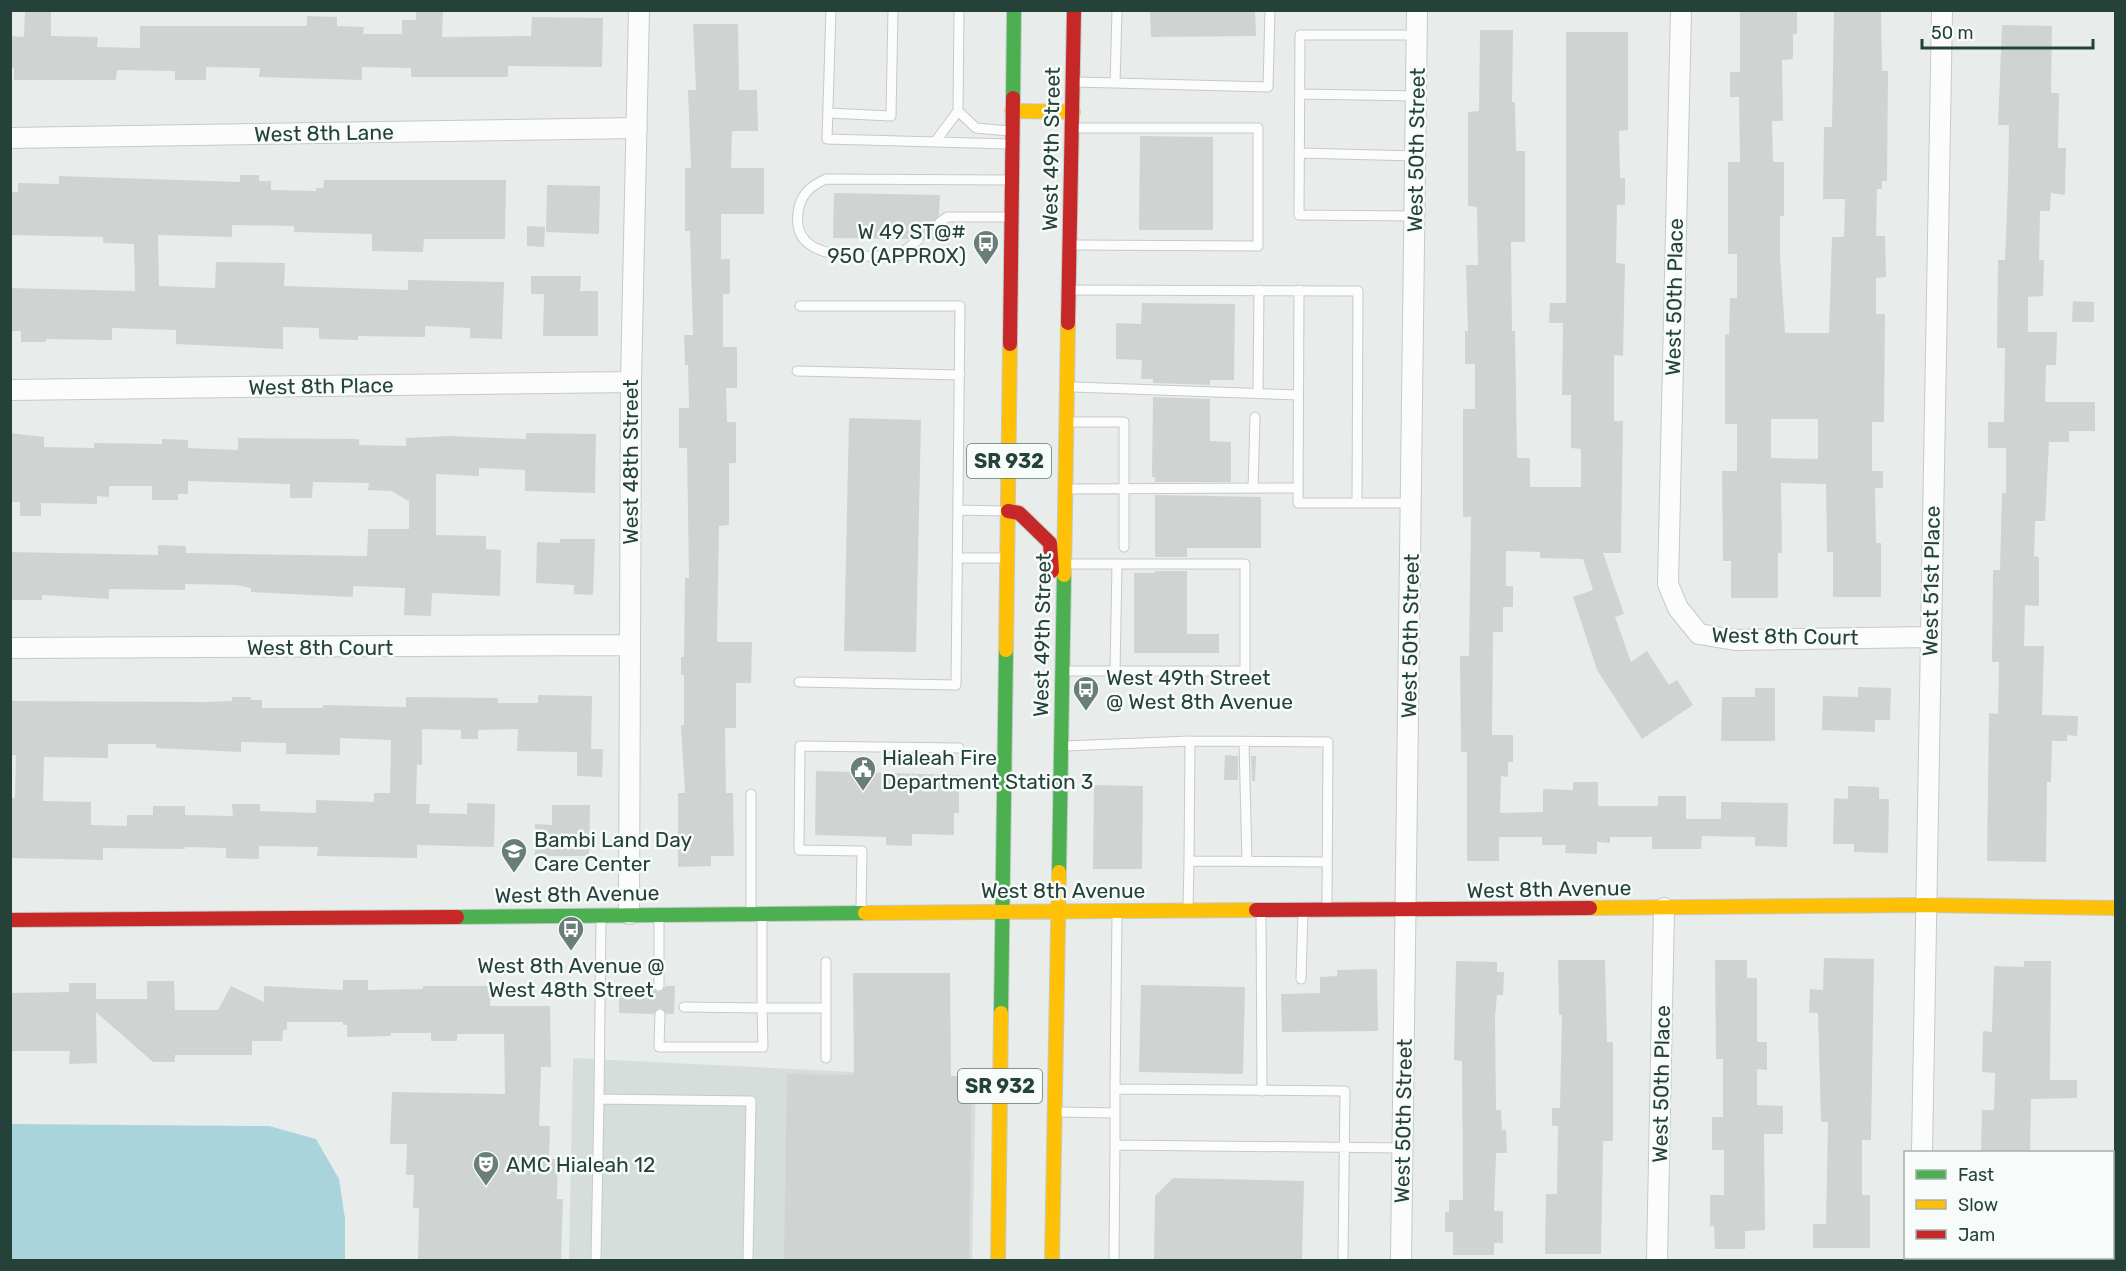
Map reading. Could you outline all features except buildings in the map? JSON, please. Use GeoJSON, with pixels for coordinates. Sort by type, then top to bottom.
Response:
{"type":"FeatureCollection","features":[{"type":"Feature","properties":{"kind":"main road","name":"West 49th Street"},"geometry":{"type":"LineString","coordinates":[[998,1260],[1014,10]]}},
{"type":"Feature","properties":{"kind":"main road","name":"West 49th Street"},"geometry":{"type":"LineString","coordinates":[[1052,1260],[1074,10]]}},
{"type":"Feature","properties":{"kind":"main road"},"geometry":{"type":"LineString","coordinates":[[1012,111],[1073,112]]}},
{"type":"Feature","properties":{"kind":"main road"},"geometry":{"type":"LineString","coordinates":[[1008,511],[1019,513],[1050,543],[1052,556],[1051,638],[1062,676]]}},
{"type":"Feature","properties":{"kind":"main road","name":"West 8th Avenue"},"geometry":{"type":"LineString","coordinates":[[10,920],[1002,911],[1407,911],[1925,905],[2109,908]]}},
{"type":"Feature","properties":{"kind":"street","name":"West 48th Street"},"geometry":{"type":"LineString","coordinates":[[629,914],[631,382],[639,10]]}},
{"type":"Feature","properties":{"kind":"street","name":"West 50th Street"},"geometry":{"type":"LineString","coordinates":[[1401,1260],[1417,10]]}},
{"type":"Feature","properties":{"kind":"street","name":"West 50th Place"},"geometry":{"type":"LineString","coordinates":[[1668,584],[1681,10]]}},
{"type":"Feature","properties":{"kind":"street","name":"West 51st Place"},"geometry":{"type":"LineString","coordinates":[[1922,1151],[1942,10]]}},
{"type":"Feature","properties":{"kind":"street","name":"West 8th Lane"},"geometry":{"type":"LineString","coordinates":[[10,138],[637,128]]}},
{"type":"Feature","properties":{"kind":"street","name":"West 8th Place"},"geometry":{"type":"LineString","coordinates":[[10,390],[631,382]]}},
{"type":"Feature","properties":{"kind":"street","name":"West 8th Court"},"geometry":{"type":"LineString","coordinates":[[1668,584],[1678,608],[1699,634],[1734,640],[1930,637]]}},
{"type":"Feature","properties":{"kind":"street","name":"West 8th Court"},"geometry":{"type":"LineString","coordinates":[[10,648],[629,645]]}},
{"type":"Feature","properties":{"kind":"street","name":"West 50th Place"},"geometry":{"type":"LineString","coordinates":[[1657,1260],[1664,908]]}},
{"type":"Feature","properties":{"kind":"lane"},"geometry":{"type":"LineString","coordinates":[[831,10],[827,139],[935,142],[1013,138]]}},
{"type":"Feature","properties":{"kind":"lane"},"geometry":{"type":"LineString","coordinates":[[828,113],[891,116],[893,10]]}},
{"type":"Feature","properties":{"kind":"lane"},"geometry":{"type":"LineString","coordinates":[[935,142],[958,111],[959,10]]}},
{"type":"Feature","properties":{"kind":"lane"},"geometry":{"type":"LineString","coordinates":[[1115,83],[1117,10]]}},
{"type":"Feature","properties":{"kind":"lane"},"geometry":{"type":"LineString","coordinates":[[1073,82],[1268,87],[1270,10]]}},
{"type":"Feature","properties":{"kind":"lane"},"geometry":{"type":"LineString","coordinates":[[1415,216],[1299,215],[1300,35],[1417,35]]}},
{"type":"Feature","properties":{"kind":"lane"},"geometry":{"type":"LineString","coordinates":[[1300,94],[1416,96]]}},
{"type":"Feature","properties":{"kind":"lane"},"geometry":{"type":"LineString","coordinates":[[958,111],[976,128],[1013,138]]}},
{"type":"Feature","properties":{"kind":"lane"},"geometry":{"type":"LineString","coordinates":[[1070,245],[1258,246],[1258,128],[1072,128]]}},
{"type":"Feature","properties":{"kind":"lane"},"geometry":{"type":"LineString","coordinates":[[1300,153],[1416,156]]}},
{"type":"Feature","properties":{"kind":"lane"},"geometry":{"type":"LineString","coordinates":[[918,240],[898,256],[825,254],[814,249],[802,234],[797,217],[799,204],[805,193],[826,179],[1012,180]]}},
{"type":"Feature","properties":{"kind":"lane"},"geometry":{"type":"LineString","coordinates":[[939,223],[947,217],[1012,217]]}},
{"type":"Feature","properties":{"kind":"lane"},"geometry":{"type":"LineString","coordinates":[[1069,290],[1358,291],[1357,502]]}},
{"type":"Feature","properties":{"kind":"lane"},"geometry":{"type":"LineString","coordinates":[[1258,393],[1259,290]]}},
{"type":"Feature","properties":{"kind":"lane"},"geometry":{"type":"LineString","coordinates":[[1299,290],[1298,502],[1412,503]]}},
{"type":"Feature","properties":{"kind":"lane"},"geometry":{"type":"LineString","coordinates":[[799,682],[956,685],[960,375],[960,306],[800,306]]}},
{"type":"Feature","properties":{"kind":"lane"},"geometry":{"type":"LineString","coordinates":[[797,371],[960,375]]}},
{"type":"Feature","properties":{"kind":"lane"},"geometry":{"type":"LineString","coordinates":[[1067,387],[1298,395]]}},
{"type":"Feature","properties":{"kind":"lane"},"geometry":{"type":"LineString","coordinates":[[1253,488],[1255,417]]}},
{"type":"Feature","properties":{"kind":"lane"},"geometry":{"type":"LineString","coordinates":[[1067,422],[1124,422],[1124,547]]}},
{"type":"Feature","properties":{"kind":"lane"},"geometry":{"type":"LineString","coordinates":[[1066,489],[1298,488]]}},
{"type":"Feature","properties":{"kind":"lane"},"geometry":{"type":"LineString","coordinates":[[959,510],[1008,511]]}},
{"type":"Feature","properties":{"kind":"lane"},"geometry":{"type":"LineString","coordinates":[[958,558],[1007,558]]}},
{"type":"Feature","properties":{"kind":"lane"},"geometry":{"type":"LineString","coordinates":[[1062,676],[1115,671],[1245,671],[1245,564],[1064,564]]}},
{"type":"Feature","properties":{"kind":"lane"},"geometry":{"type":"LineString","coordinates":[[1115,671],[1117,564]]}},
{"type":"Feature","properties":{"kind":"lane"},"geometry":{"type":"LineString","coordinates":[[1061,747],[1190,741],[1328,742],[1327,911]]}},
{"type":"Feature","properties":{"kind":"lane"},"geometry":{"type":"LineString","coordinates":[[1188,911],[1190,741]]}},
{"type":"Feature","properties":{"kind":"lane"},"geometry":{"type":"LineString","coordinates":[[1244,742],[1247,861]]}},
{"type":"Feature","properties":{"kind":"lane"},"geometry":{"type":"LineString","coordinates":[[861,912],[862,850],[799,850],[800,746],[959,748]]}},
{"type":"Feature","properties":{"kind":"lane"},"geometry":{"type":"LineString","coordinates":[[660,1014],[659,1047],[763,1047],[751,794]]}},
{"type":"Feature","properties":{"kind":"lane"},"geometry":{"type":"LineString","coordinates":[[1189,861],[1327,862]]}},
{"type":"Feature","properties":{"kind":"lane"},"geometry":{"type":"LineString","coordinates":[[1114,1260],[1117,911]]}},
{"type":"Feature","properties":{"kind":"lane"},"geometry":{"type":"LineString","coordinates":[[1262,911],[1262,1091]]}},
{"type":"Feature","properties":{"kind":"lane"},"geometry":{"type":"LineString","coordinates":[[1301,979],[1304,911]]}},
{"type":"Feature","properties":{"kind":"lane"},"geometry":{"type":"LineString","coordinates":[[596,1260],[601,914]]}},
{"type":"Feature","properties":{"kind":"lane"},"geometry":{"type":"LineString","coordinates":[[659,914],[659,986]]}},
{"type":"Feature","properties":{"kind":"lane"},"geometry":{"type":"LineString","coordinates":[[826,962],[826,1058]]}},
{"type":"Feature","properties":{"kind":"lane"},"geometry":{"type":"LineString","coordinates":[[684,1007],[826,1008]]}},
{"type":"Feature","properties":{"kind":"lane"},"geometry":{"type":"LineString","coordinates":[[1115,1089],[1345,1091],[1343,1260]]}},
{"type":"Feature","properties":{"kind":"lane"},"geometry":{"type":"LineString","coordinates":[[599,1099],[751,1101],[748,1260]]}},
{"type":"Feature","properties":{"kind":"lane"},"geometry":{"type":"LineString","coordinates":[[1054,1112],[1115,1113]]}},
{"type":"Feature","properties":{"kind":"lane"},"geometry":{"type":"LineString","coordinates":[[1115,1144],[1403,1148]]}},
{"type":"Feature","properties":{"kind":"shaded area"},"geometry":{"type":"Polygon","coordinates":[[[573,1058],[976,1078],[972,1260],[569,1260],[573,1058]]]}},
{"type":"Feature","properties":{"kind":"water"},"geometry":{"type":"Polygon","coordinates":[[[11,1124],[269,1126],[316,1139],[339,1179],[345,1219],[345,1260],[11,1260],[11,1124]]]}},
{"type":"Feature","properties":{"kind":"traffic: fast"},"geometry":{"type":"LineString","coordinates":[[1013,98],[1014,10]]}},
{"type":"Feature","properties":{"kind":"traffic: fast"},"geometry":{"type":"LineString","coordinates":[[1059,872],[1064,575]]}},
{"type":"Feature","properties":{"kind":"traffic: fast"},"geometry":{"type":"LineString","coordinates":[[1001,1013],[1006,650]]}},
{"type":"Feature","properties":{"kind":"traffic: fast"},"geometry":{"type":"LineString","coordinates":[[457,917],[865,913]]}},
{"type":"Feature","properties":{"kind":"traffic: slow"},"geometry":{"type":"LineString","coordinates":[[1012,111],[1073,112]]}},
{"type":"Feature","properties":{"kind":"traffic: slow"},"geometry":{"type":"LineString","coordinates":[[1064,575],[1068,323]]}},
{"type":"Feature","properties":{"kind":"traffic: slow"},"geometry":{"type":"LineString","coordinates":[[1006,650],[1010,344]]}},
{"type":"Feature","properties":{"kind":"traffic: slow"},"geometry":{"type":"LineString","coordinates":[[1052,1260],[1059,872]]}},
{"type":"Feature","properties":{"kind":"traffic: slow"},"geometry":{"type":"LineString","coordinates":[[1590,908],[1925,905],[2116,908]]}},
{"type":"Feature","properties":{"kind":"traffic: slow"},"geometry":{"type":"LineString","coordinates":[[865,913],[1256,910]]}},
{"type":"Feature","properties":{"kind":"traffic: slow"},"geometry":{"type":"LineString","coordinates":[[998,1260],[1001,1013]]}},
{"type":"Feature","properties":{"kind":"traffic: jam"},"geometry":{"type":"LineString","coordinates":[[1068,323],[1074,10]]}},
{"type":"Feature","properties":{"kind":"traffic: jam"},"geometry":{"type":"LineString","coordinates":[[1010,344],[1013,98]]}},
{"type":"Feature","properties":{"kind":"traffic: jam"},"geometry":{"type":"LineString","coordinates":[[1008,511],[1019,513],[1050,543],[1052,571]]}},
{"type":"Feature","properties":{"kind":"traffic: jam"},"geometry":{"type":"LineString","coordinates":[[1256,910],[1590,908]]}},
{"type":"Feature","properties":{"kind":"traffic: jam"},"geometry":{"type":"LineString","coordinates":[[10,920],[457,917]]}},
{"type":"Feature","properties":{"kind":"place","name":"W 49 ST@# 950 (APPROX)"},"geometry":{"type":"Point","coordinates":[986,266]}},
{"type":"Feature","properties":{"kind":"place","name":"West 49th Street @ West 8th Avenue"},"geometry":{"type":"Point","coordinates":[1086,712]}},
{"type":"Feature","properties":{"kind":"place","name":"Hialeah Fire Department Station 3"},"geometry":{"type":"Point","coordinates":[863,792]}},
{"type":"Feature","properties":{"kind":"place","name":"Bambi Land Day Care Center"},"geometry":{"type":"Point","coordinates":[514,874]}},
{"type":"Feature","properties":{"kind":"place","name":"West 8th Avenue @ West 48th Street"},"geometry":{"type":"Point","coordinates":[571,952]}},
{"type":"Feature","properties":{"kind":"place","name":"AMC Hialeah 12"},"geometry":{"type":"Point","coordinates":[486,1187]}}]}
